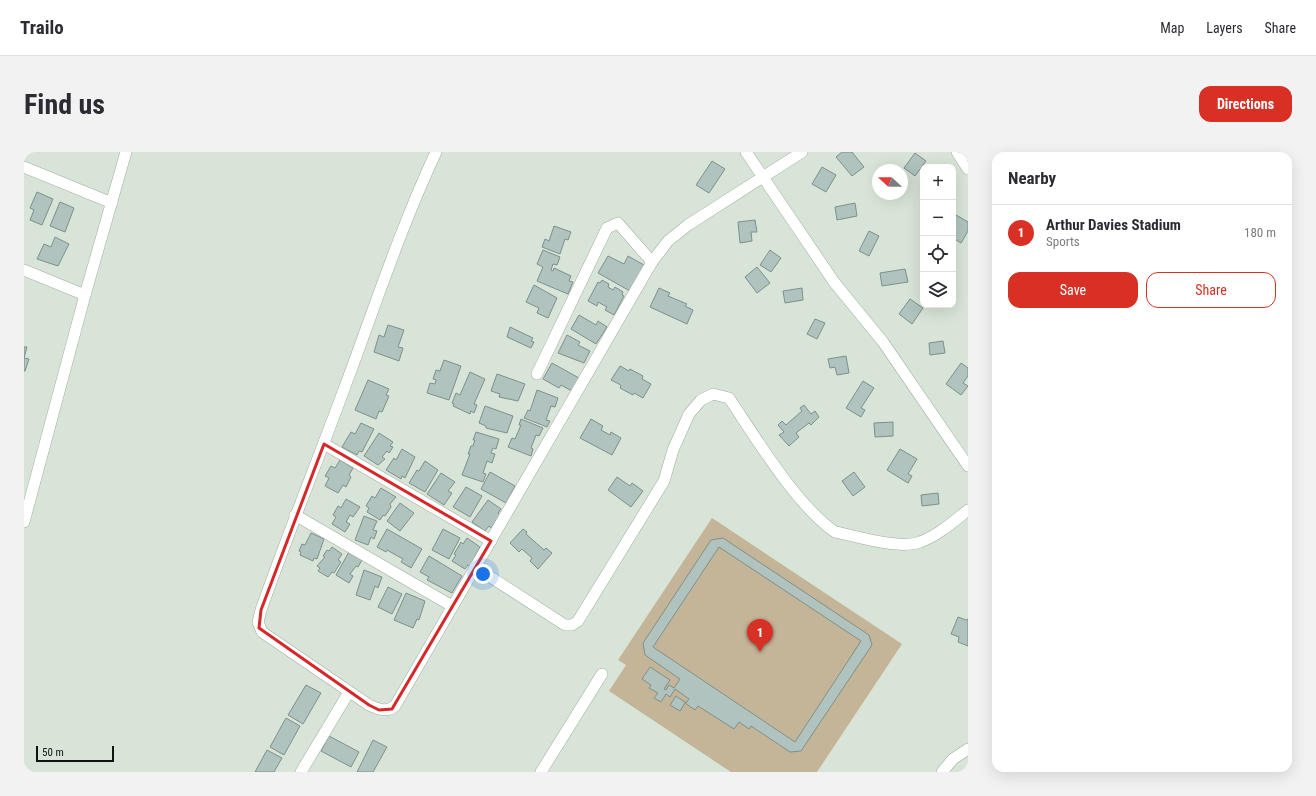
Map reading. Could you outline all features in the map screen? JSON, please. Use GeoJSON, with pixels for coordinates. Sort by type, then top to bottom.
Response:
{"type":"FeatureCollection","features":[{"type":"Feature","properties":{"kind":"street"},"geometry":{"type":"LineString","coordinates":[[25,515],[85,294],[126,152]]}},
{"type":"Feature","properties":{"kind":"street"},"geometry":{"type":"LineString","coordinates":[[436,152],[379,295],[324,444],[295,515],[261,610],[259,628],[262,632],[349,692],[379,710],[392,709],[395,706],[652,262],[678,232],[802,152]]}},
{"type":"Feature","properties":{"kind":"street"},"geometry":{"type":"LineString","coordinates":[[746,152],[834,282],[883,342],[968,466]]}},
{"type":"Feature","properties":{"kind":"street"},"geometry":{"type":"LineString","coordinates":[[957,152],[968,169]]}},
{"type":"Feature","properties":{"kind":"street"},"geometry":{"type":"LineString","coordinates":[[24,167],[112,203]]}},
{"type":"Feature","properties":{"kind":"street"},"geometry":{"type":"LineString","coordinates":[[537,374],[607,228],[618,223],[652,262]]}},
{"type":"Feature","properties":{"kind":"street"},"geometry":{"type":"LineString","coordinates":[[24,270],[85,294]]}},
{"type":"Feature","properties":{"kind":"street"},"geometry":{"type":"LineString","coordinates":[[476,567],[565,625],[572,625],[578,622],[664,481],[673,450],[689,414],[701,400],[713,394],[729,398],[763,449],[799,496],[828,527],[835,532],[895,544],[918,543],[933,536],[968,510]]}},
{"type":"Feature","properties":{"kind":"street"},"geometry":{"type":"LineString","coordinates":[[324,444],[491,540]]}},
{"type":"Feature","properties":{"kind":"street"},"geometry":{"type":"LineString","coordinates":[[295,515],[452,606]]}},
{"type":"Feature","properties":{"kind":"street"},"geometry":{"type":"LineString","coordinates":[[541,772],[602,674]]}},
{"type":"Feature","properties":{"kind":"street"},"geometry":{"type":"LineString","coordinates":[[301,772],[349,692]]}},
{"type":"Feature","properties":{"kind":"street"},"geometry":{"type":"LineString","coordinates":[[942,772],[953,759],[968,749]]}},
{"type":"Feature","properties":{"kind":"highlighted area"},"geometry":{"type":"Polygon","coordinates":[[[324,444],[491,541],[392,709],[379,710],[369,705],[259,628],[261,610],[324,444]]]}},
{"type":"Feature","properties":{"kind":"shaded area"},"geometry":{"type":"Polygon","coordinates":[[[712,518],[902,644],[817,772],[731,772],[609,691],[626,665],[618,660],[712,518]]]}},
{"type":"Feature","properties":{"kind":"building"},"geometry":{"type":"Polygon","coordinates":[[[842,152],[852,152],[864,167],[852,176],[836,157],[842,152]]]}},
{"type":"Feature","properties":{"kind":"building"},"geometry":{"type":"Polygon","coordinates":[[[915,153],[926,161],[924,164],[920,164],[920,169],[915,176],[908,171],[907,164],[915,153]]]}},
{"type":"Feature","properties":{"kind":"building"},"geometry":{"type":"Polygon","coordinates":[[[712,161],[725,169],[709,193],[696,185],[712,161]]]}},
{"type":"Feature","properties":{"kind":"building"},"geometry":{"type":"Polygon","coordinates":[[[822,167],[836,175],[826,192],[812,184],[822,167]]]}},
{"type":"Feature","properties":{"kind":"building"},"geometry":{"type":"Polygon","coordinates":[[[37,192],[53,199],[42,225],[30,220],[34,210],[30,208],[37,192]]]}},
{"type":"Feature","properties":{"kind":"building"},"geometry":{"type":"Polygon","coordinates":[[[60,202],[74,208],[65,232],[50,226],[60,202]]]}},
{"type":"Feature","properties":{"kind":"building"},"geometry":{"type":"Polygon","coordinates":[[[855,203],[857,216],[837,220],[835,207],[855,203]]]}},
{"type":"Feature","properties":{"kind":"building"},"geometry":{"type":"Polygon","coordinates":[[[956,215],[968,222],[968,231],[961,243],[956,240],[956,215]]]}},
{"type":"Feature","properties":{"kind":"building"},"geometry":{"type":"Polygon","coordinates":[[[755,220],[757,232],[751,232],[752,241],[740,243],[738,222],[755,220]]]}},
{"type":"Feature","properties":{"kind":"building"},"geometry":{"type":"Polygon","coordinates":[[[554,226],[571,232],[568,240],[565,239],[560,254],[542,247],[545,239],[549,241],[554,226]]]}},
{"type":"Feature","properties":{"kind":"building"},"geometry":{"type":"Polygon","coordinates":[[[869,231],[879,236],[869,256],[859,251],[869,231]]]}},
{"type":"Feature","properties":{"kind":"building"},"geometry":{"type":"Polygon","coordinates":[[[55,237],[69,244],[58,266],[37,259],[44,244],[51,247],[55,237]]]}},
{"type":"Feature","properties":{"kind":"building"},"geometry":{"type":"Polygon","coordinates":[[[543,250],[560,257],[557,265],[553,264],[551,270],[553,271],[554,268],[571,276],[569,281],[573,282],[568,294],[537,281],[543,267],[537,264],[543,250]]]}},
{"type":"Feature","properties":{"kind":"building"},"geometry":{"type":"Polygon","coordinates":[[[770,250],[781,258],[771,272],[760,265],[770,250]]]}},
{"type":"Feature","properties":{"kind":"building"},"geometry":{"type":"Polygon","coordinates":[[[608,256],[624,264],[628,256],[644,265],[630,291],[598,273],[608,256]]]}},
{"type":"Feature","properties":{"kind":"building"},"geometry":{"type":"Polygon","coordinates":[[[757,267],[770,283],[757,293],[745,277],[757,267]]]}},
{"type":"Feature","properties":{"kind":"building"},"geometry":{"type":"Polygon","coordinates":[[[905,269],[908,282],[882,286],[880,273],[905,269]]]}},
{"type":"Feature","properties":{"kind":"building"},"geometry":{"type":"Polygon","coordinates":[[[602,280],[609,284],[608,287],[613,290],[615,287],[623,292],[622,295],[624,296],[614,315],[605,310],[607,307],[598,302],[597,306],[588,301],[598,282],[600,283],[602,280]]]}},
{"type":"Feature","properties":{"kind":"building"},"geometry":{"type":"Polygon","coordinates":[[[534,285],[557,298],[548,318],[537,313],[539,308],[526,302],[534,285]]]}},
{"type":"Feature","properties":{"kind":"building"},"geometry":{"type":"Polygon","coordinates":[[[659,288],[670,293],[668,296],[687,304],[685,306],[693,310],[687,324],[650,307],[659,288]]]}},
{"type":"Feature","properties":{"kind":"building"},"geometry":{"type":"Polygon","coordinates":[[[802,288],[803,300],[785,303],[783,291],[802,288]]]}},
{"type":"Feature","properties":{"kind":"building"},"geometry":{"type":"Polygon","coordinates":[[[910,299],[920,306],[920,308],[923,308],[912,324],[899,314],[910,299]]]}},
{"type":"Feature","properties":{"kind":"building"},"geometry":{"type":"Polygon","coordinates":[[[579,315],[596,325],[598,321],[607,327],[596,344],[571,329],[579,315]]]}},
{"type":"Feature","properties":{"kind":"building"},"geometry":{"type":"Polygon","coordinates":[[[815,319],[825,323],[817,339],[807,334],[815,319]]]}},
{"type":"Feature","properties":{"kind":"building"},"geometry":{"type":"Polygon","coordinates":[[[388,325],[404,330],[398,347],[403,348],[399,361],[374,352],[379,335],[384,337],[388,325]]]}},
{"type":"Feature","properties":{"kind":"building"},"geometry":{"type":"Polygon","coordinates":[[[510,327],[533,338],[531,341],[534,342],[531,348],[507,337],[510,327]]]}},
{"type":"Feature","properties":{"kind":"building"},"geometry":{"type":"Polygon","coordinates":[[[567,335],[580,342],[578,345],[590,351],[584,363],[558,353],[567,335]]]}},
{"type":"Feature","properties":{"kind":"building"},"geometry":{"type":"Polygon","coordinates":[[[943,341],[945,353],[930,355],[929,343],[943,341]]]}},
{"type":"Feature","properties":{"kind":"building"},"geometry":{"type":"Polygon","coordinates":[[[24,347],[27,347],[24,358],[24,347]]]}},
{"type":"Feature","properties":{"kind":"building"},"geometry":{"type":"Polygon","coordinates":[[[846,356],[849,373],[837,375],[835,367],[830,368],[828,359],[846,356]]]}},
{"type":"Feature","properties":{"kind":"building"},"geometry":{"type":"Polygon","coordinates":[[[24,358],[29,359],[25,371],[24,371],[24,358]]]}},
{"type":"Feature","properties":{"kind":"building"},"geometry":{"type":"Polygon","coordinates":[[[444,360],[461,366],[449,400],[427,393],[430,383],[435,384],[436,380],[433,379],[436,370],[440,371],[444,360]]]}},
{"type":"Feature","properties":{"kind":"building"},"geometry":{"type":"Polygon","coordinates":[[[552,363],[579,378],[572,391],[561,385],[559,388],[543,379],[552,363]]]}},
{"type":"Feature","properties":{"kind":"building"},"geometry":{"type":"Polygon","coordinates":[[[961,363],[968,368],[968,376],[963,383],[968,386],[961,395],[946,384],[961,363]]]}},
{"type":"Feature","properties":{"kind":"building"},"geometry":{"type":"Polygon","coordinates":[[[620,366],[629,371],[630,369],[643,376],[642,379],[651,384],[643,398],[634,393],[633,395],[620,388],[621,385],[611,380],[620,366]]]}},
{"type":"Feature","properties":{"kind":"building"},"geometry":{"type":"Polygon","coordinates":[[[470,372],[485,379],[474,404],[477,405],[474,413],[471,411],[470,414],[453,406],[454,404],[452,403],[456,393],[460,395],[470,372]]]}},
{"type":"Feature","properties":{"kind":"building"},"geometry":{"type":"Polygon","coordinates":[[[497,374],[525,384],[518,401],[499,397],[500,394],[491,391],[497,374]]]}},
{"type":"Feature","properties":{"kind":"building"},"geometry":{"type":"Polygon","coordinates":[[[368,380],[389,389],[386,395],[389,396],[382,412],[379,411],[376,419],[355,410],[368,380]]]}},
{"type":"Feature","properties":{"kind":"building"},"geometry":{"type":"Polygon","coordinates":[[[863,381],[874,388],[861,408],[865,410],[861,417],[846,408],[863,381]]]}},
{"type":"Feature","properties":{"kind":"building"},"geometry":{"type":"Polygon","coordinates":[[[537,390],[558,398],[555,407],[551,406],[546,420],[550,421],[547,427],[524,418],[528,410],[530,411],[537,390]]]}},
{"type":"Feature","properties":{"kind":"building"},"geometry":{"type":"Polygon","coordinates":[[[804,405],[811,414],[815,411],[819,417],[811,425],[809,423],[796,433],[799,437],[789,446],[779,435],[784,432],[778,425],[782,421],[786,425],[802,411],[800,408],[804,405]]]}},
{"type":"Feature","properties":{"kind":"building"},"geometry":{"type":"Polygon","coordinates":[[[485,406],[513,416],[507,433],[486,428],[486,426],[479,423],[485,406]]]}},
{"type":"Feature","properties":{"kind":"building"},"geometry":{"type":"Polygon","coordinates":[[[521,419],[543,428],[539,436],[536,435],[531,448],[533,449],[531,456],[508,447],[512,438],[515,439],[521,425],[519,425],[521,419]]]}},
{"type":"Feature","properties":{"kind":"building"},"geometry":{"type":"Polygon","coordinates":[[[591,419],[603,426],[601,430],[610,435],[611,432],[621,438],[612,455],[580,438],[591,419]]]}},
{"type":"Feature","properties":{"kind":"building"},"geometry":{"type":"Polygon","coordinates":[[[893,422],[893,436],[875,437],[874,423],[893,422]]]}},
{"type":"Feature","properties":{"kind":"building"},"geometry":{"type":"Polygon","coordinates":[[[361,423],[374,429],[362,452],[359,451],[357,455],[342,447],[351,432],[355,434],[361,423]]]}},
{"type":"Feature","properties":{"kind":"building"},"geometry":{"type":"Polygon","coordinates":[[[476,432],[499,439],[496,449],[493,448],[491,453],[495,454],[492,463],[487,461],[483,473],[486,474],[483,482],[462,475],[470,454],[468,454],[475,440],[473,440],[476,432]]]}},
{"type":"Feature","properties":{"kind":"building"},"geometry":{"type":"Polygon","coordinates":[[[379,433],[393,442],[390,446],[393,447],[389,453],[387,451],[382,457],[385,459],[378,465],[364,456],[379,433]]]}},
{"type":"Feature","properties":{"kind":"building"},"geometry":{"type":"Polygon","coordinates":[[[402,449],[415,457],[405,478],[402,476],[401,479],[386,470],[394,458],[396,460],[402,449]]]}},
{"type":"Feature","properties":{"kind":"building"},"geometry":{"type":"Polygon","coordinates":[[[900,449],[917,459],[908,474],[912,476],[908,483],[887,470],[900,449]]]}},
{"type":"Feature","properties":{"kind":"building"},"geometry":{"type":"Polygon","coordinates":[[[340,460],[353,468],[349,475],[351,477],[346,487],[343,485],[338,493],[325,486],[329,478],[325,476],[331,466],[335,468],[340,460]]]}},
{"type":"Feature","properties":{"kind":"building"},"geometry":{"type":"Polygon","coordinates":[[[425,461],[438,470],[425,492],[409,483],[425,461]]]}},
{"type":"Feature","properties":{"kind":"building"},"geometry":{"type":"Polygon","coordinates":[[[490,472],[515,486],[506,503],[481,489],[490,472]]]}},
{"type":"Feature","properties":{"kind":"building"},"geometry":{"type":"Polygon","coordinates":[[[854,472],[865,487],[853,496],[842,481],[854,472]]]}},
{"type":"Feature","properties":{"kind":"building"},"geometry":{"type":"Polygon","coordinates":[[[441,473],[455,482],[448,491],[452,493],[444,505],[427,494],[441,473]]]}},
{"type":"Feature","properties":{"kind":"building"},"geometry":{"type":"Polygon","coordinates":[[[617,477],[630,486],[632,483],[643,491],[631,507],[608,490],[617,477]]]}},
{"type":"Feature","properties":{"kind":"building"},"geometry":{"type":"Polygon","coordinates":[[[466,487],[482,496],[470,517],[453,507],[466,487]]]}},
{"type":"Feature","properties":{"kind":"building"},"geometry":{"type":"Polygon","coordinates":[[[381,488],[396,497],[390,504],[391,507],[385,516],[383,515],[380,520],[367,512],[369,508],[366,506],[372,496],[375,498],[381,488]]]}},
{"type":"Feature","properties":{"kind":"building"},"geometry":{"type":"Polygon","coordinates":[[[938,493],[939,504],[922,506],[921,495],[938,493]]]}},
{"type":"Feature","properties":{"kind":"building"},"geometry":{"type":"Polygon","coordinates":[[[346,499],[360,507],[353,517],[350,515],[346,522],[350,524],[345,532],[332,524],[336,517],[333,515],[338,506],[341,508],[346,499]]]}},
{"type":"Feature","properties":{"kind":"building"},"geometry":{"type":"Polygon","coordinates":[[[488,500],[501,509],[498,513],[500,515],[491,528],[489,526],[485,531],[472,522],[488,500]]]}},
{"type":"Feature","properties":{"kind":"building"},"geometry":{"type":"Polygon","coordinates":[[[400,503],[414,513],[400,531],[387,521],[400,503]]]}},
{"type":"Feature","properties":{"kind":"building"},"geometry":{"type":"Polygon","coordinates":[[[364,516],[377,521],[373,530],[377,531],[374,539],[371,537],[368,545],[355,540],[364,516]]]}},
{"type":"Feature","properties":{"kind":"building"},"geometry":{"type":"Polygon","coordinates":[[[387,529],[422,549],[411,568],[401,562],[403,559],[387,550],[386,552],[377,547],[387,529]]]}},
{"type":"Feature","properties":{"kind":"building"},"geometry":{"type":"Polygon","coordinates":[[[443,529],[460,538],[449,559],[432,550],[443,529]]]}},
{"type":"Feature","properties":{"kind":"building"},"geometry":{"type":"Polygon","coordinates":[[[523,529],[527,532],[526,534],[544,550],[546,548],[552,553],[538,569],[530,561],[532,558],[522,549],[519,552],[510,543],[523,529]]]}},
{"type":"Feature","properties":{"kind":"building"},"geometry":{"type":"Polygon","coordinates":[[[311,533],[324,539],[317,559],[314,558],[313,561],[300,555],[301,552],[299,551],[302,544],[305,545],[311,533]]]}},
{"type":"Feature","properties":{"kind":"building"},"geometry":{"type":"Polygon","coordinates":[[[467,538],[480,547],[470,566],[468,565],[465,569],[452,561],[461,542],[463,544],[467,538]]]}},
{"type":"Feature","properties":{"kind":"building"},"geometry":{"type":"Polygon","coordinates":[[[723,538],[869,635],[872,645],[801,751],[790,752],[751,726],[749,729],[739,722],[734,729],[698,706],[695,710],[685,703],[680,711],[670,705],[676,696],[686,703],[689,699],[675,689],[670,697],[666,694],[661,702],[654,698],[658,693],[649,688],[651,685],[642,679],[650,667],[670,680],[664,689],[666,690],[669,685],[674,688],[680,679],[645,655],[643,643],[711,540],[723,538]],[[719,547],[653,647],[795,742],[861,641],[719,547]]]}},
{"type":"Feature","properties":{"kind":"building"},"geometry":{"type":"Polygon","coordinates":[[[332,547],[342,554],[338,560],[341,562],[334,573],[332,572],[328,577],[318,571],[320,568],[317,566],[325,557],[323,556],[327,550],[329,551],[332,547]]]}},
{"type":"Feature","properties":{"kind":"building"},"geometry":{"type":"Polygon","coordinates":[[[349,552],[362,560],[358,567],[356,566],[350,574],[353,576],[349,583],[336,575],[349,552]]]}},
{"type":"Feature","properties":{"kind":"building"},"geometry":{"type":"Polygon","coordinates":[[[429,556],[462,576],[452,593],[427,580],[429,577],[420,572],[429,556]]]}},
{"type":"Feature","properties":{"kind":"building"},"geometry":{"type":"Polygon","coordinates":[[[364,570],[382,577],[378,588],[375,586],[370,600],[356,595],[364,570]]]}},
{"type":"Feature","properties":{"kind":"building"},"geometry":{"type":"Polygon","coordinates":[[[388,587],[402,594],[392,614],[378,607],[388,587]]]}},
{"type":"Feature","properties":{"kind":"building"},"geometry":{"type":"Polygon","coordinates":[[[406,593],[425,601],[419,620],[417,619],[413,628],[394,620],[406,593]]]}},
{"type":"Feature","properties":{"kind":"building"},"geometry":{"type":"Polygon","coordinates":[[[958,617],[966,620],[968,619],[968,646],[958,642],[959,637],[951,634],[958,617]]]}},
{"type":"Feature","properties":{"kind":"building"},"geometry":{"type":"Polygon","coordinates":[[[306,685],[321,693],[303,724],[288,715],[306,685]]]}},
{"type":"Feature","properties":{"kind":"building"},"geometry":{"type":"Polygon","coordinates":[[[286,718],[300,726],[284,755],[270,747],[286,718]]]}},
{"type":"Feature","properties":{"kind":"building"},"geometry":{"type":"Polygon","coordinates":[[[329,736],[359,752],[351,767],[321,751],[329,736]]]}},
{"type":"Feature","properties":{"kind":"building"},"geometry":{"type":"Polygon","coordinates":[[[373,740],[387,747],[373,772],[357,772],[373,740]]]}},
{"type":"Feature","properties":{"kind":"building"},"geometry":{"type":"Polygon","coordinates":[[[267,750],[282,758],[274,772],[255,772],[267,750]]]}},
{"type":"Feature","properties":{"kind":"place","name":"Arthur Davies Stadium"},"geometry":{"type":"Point","coordinates":[760,652]}}]}
